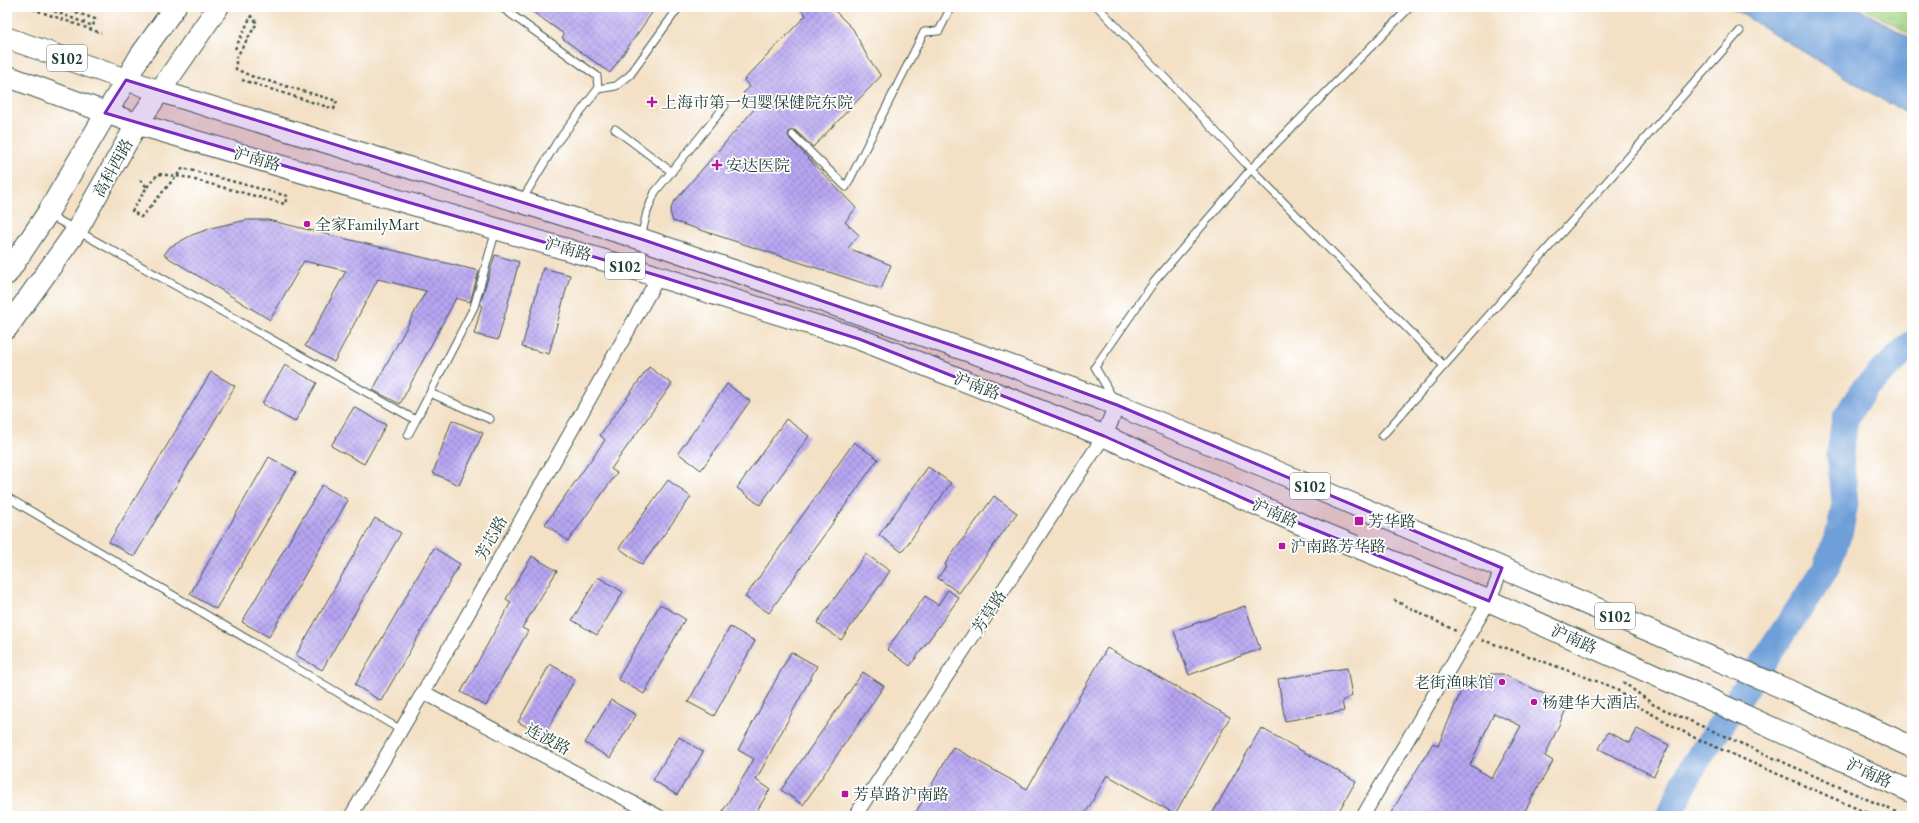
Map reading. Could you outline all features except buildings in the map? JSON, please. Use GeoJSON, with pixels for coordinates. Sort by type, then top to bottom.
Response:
{"type":"FeatureCollection","features":[{"type":"Feature","properties":{"kind":"main road"},"geometry":{"type":"LineString","coordinates":[[7,274],[47,214],[105,113],[140,56],[175,7]]}},
{"type":"Feature","properties":{"kind":"main road","name":"高科西路"},"geometry":{"type":"LineString","coordinates":[[7,328],[77,230],[137,124],[218,7]]}},
{"type":"Feature","properties":{"kind":"main road","name":"沪南路"},"geometry":{"type":"LineString","coordinates":[[7,38],[159,91],[641,239],[992,359],[1117,405],[1790,691],[1912,747]]}},
{"type":"Feature","properties":{"kind":"main road","name":"沪南路"},"geometry":{"type":"LineString","coordinates":[[7,76],[137,124],[659,276],[859,339],[1104,436],[1296,522],[1489,601],[1712,700],[1912,792]]}},
{"type":"Feature","properties":{"kind":"street","name":"芳芯路"},"geometry":{"type":"LineString","coordinates":[[351,816],[659,276]]}},
{"type":"Feature","properties":{"kind":"street","name":"芳草路"},"geometry":{"type":"LineString","coordinates":[[855,816],[1104,436],[1117,405]]}},
{"type":"Feature","properties":{"kind":"street"},"geometry":{"type":"LineString","coordinates":[[1363,816],[1467,636],[1489,601],[1502,568]]}},
{"type":"Feature","properties":{"kind":"street","name":"连波路"},"geometry":{"type":"LineString","coordinates":[[423,692],[658,816]]}},
{"type":"Feature","properties":{"kind":"lane"},"geometry":{"type":"LineString","coordinates":[[501,7],[597,76],[598,89],[557,142],[521,202]]}},
{"type":"Feature","properties":{"kind":"lane"},"geometry":{"type":"LineString","coordinates":[[598,89],[616,86],[630,75],[679,7]]}},
{"type":"Feature","properties":{"kind":"lane"},"geometry":{"type":"LineString","coordinates":[[793,135],[846,187],[924,32],[939,31],[951,7]]}},
{"type":"Feature","properties":{"kind":"lane"},"geometry":{"type":"LineString","coordinates":[[1098,7],[1251,169],[1444,366]]}},
{"type":"Feature","properties":{"kind":"lane"},"geometry":{"type":"LineString","coordinates":[[1117,405],[1095,367],[1154,282],[1251,169],[1410,7]]}},
{"type":"Feature","properties":{"kind":"lane"},"geometry":{"type":"LineString","coordinates":[[1382,436],[1740,31]]}},
{"type":"Feature","properties":{"kind":"lane"},"geometry":{"type":"LineString","coordinates":[[641,239],[647,212],[655,192],[725,106]]}},
{"type":"Feature","properties":{"kind":"lane"},"geometry":{"type":"LineString","coordinates":[[615,129],[672,172]]}},
{"type":"Feature","properties":{"kind":"lane"},"geometry":{"type":"LineString","coordinates":[[47,214],[416,420]]}},
{"type":"Feature","properties":{"kind":"lane"},"geometry":{"type":"LineString","coordinates":[[408,435],[474,307],[496,229]]}},
{"type":"Feature","properties":{"kind":"lane"},"geometry":{"type":"LineString","coordinates":[[430,392],[490,419]]}},
{"type":"Feature","properties":{"kind":"lane"},"geometry":{"type":"LineString","coordinates":[[7,497],[401,730]]}},
{"type":"Feature","properties":{"kind":"path"},"geometry":{"type":"LineString","coordinates":[[27,7],[101,33]]}},
{"type":"Feature","properties":{"kind":"path"},"geometry":{"type":"LineString","coordinates":[[43,7],[93,26],[95,20],[60,7]]}},
{"type":"Feature","properties":{"kind":"path"},"geometry":{"type":"LineString","coordinates":[[235,49],[251,16],[257,23],[236,58],[236,69],[251,76],[337,101],[334,109],[242,80]]}},
{"type":"Feature","properties":{"kind":"path"},"geometry":{"type":"LineString","coordinates":[[147,187],[132,211],[141,217],[150,207],[182,168],[287,196],[285,204],[184,177],[158,174],[147,187]]}},
{"type":"Feature","properties":{"kind":"path"},"geometry":{"type":"LineString","coordinates":[[140,180],[147,187]]}},
{"type":"Feature","properties":{"kind":"path"},"geometry":{"type":"LineString","coordinates":[[1394,600],[1444,626],[1467,636],[1515,651],[1615,688],[1632,704],[1695,738],[1874,816]]}},
{"type":"Feature","properties":{"kind":"path"},"geometry":{"type":"LineString","coordinates":[[1698,724],[1905,816]]}},
{"type":"Feature","properties":{"kind":"highlighted area"},"geometry":{"type":"Polygon","coordinates":[[[126,80],[641,239],[992,359],[1117,405],[1502,568],[1489,601],[1296,522],[1104,436],[859,339],[659,276],[105,113],[126,80]]]}},
{"type":"Feature","properties":{"kind":"green space"},"geometry":{"type":"Polygon","coordinates":[[[1863,7],[1912,7],[1912,35],[1863,7]]]}},
{"type":"Feature","properties":{"kind":"water"},"geometry":{"type":"Polygon","coordinates":[[[1730,7],[1856,7],[1912,39],[1912,115],[1884,101],[1730,7]]]}},
{"type":"Feature","properties":{"kind":"waterway"},"geometry":{"type":"LineString","coordinates":[[1669,816],[1692,768],[1825,570],[1840,530],[1845,503],[1840,453],[1845,419],[1864,389],[1912,344]]}},
{"type":"Feature","properties":{"kind":"place","name":"上海市第一妇婴保健院东院"},"geometry":{"type":"Point","coordinates":[652,102]}},
{"type":"Feature","properties":{"kind":"place","name":"安达医院"},"geometry":{"type":"Point","coordinates":[717,165]}},
{"type":"Feature","properties":{"kind":"place","name":"全家FamilyMart"},"geometry":{"type":"Point","coordinates":[307,224]}},
{"type":"Feature","properties":{"kind":"place","name":"芳华路"},"geometry":{"type":"Point","coordinates":[1359,521]}},
{"type":"Feature","properties":{"kind":"place","name":"沪南路芳华路"},"geometry":{"type":"Point","coordinates":[1282,546]}},
{"type":"Feature","properties":{"kind":"place","name":"老街渔味馆"},"geometry":{"type":"Point","coordinates":[1502,682]}},
{"type":"Feature","properties":{"kind":"place","name":"杨建华大酒店"},"geometry":{"type":"Point","coordinates":[1534,702]}},
{"type":"Feature","properties":{"kind":"place","name":"芳草路沪南路"},"geometry":{"type":"Point","coordinates":[845,794]}}]}
